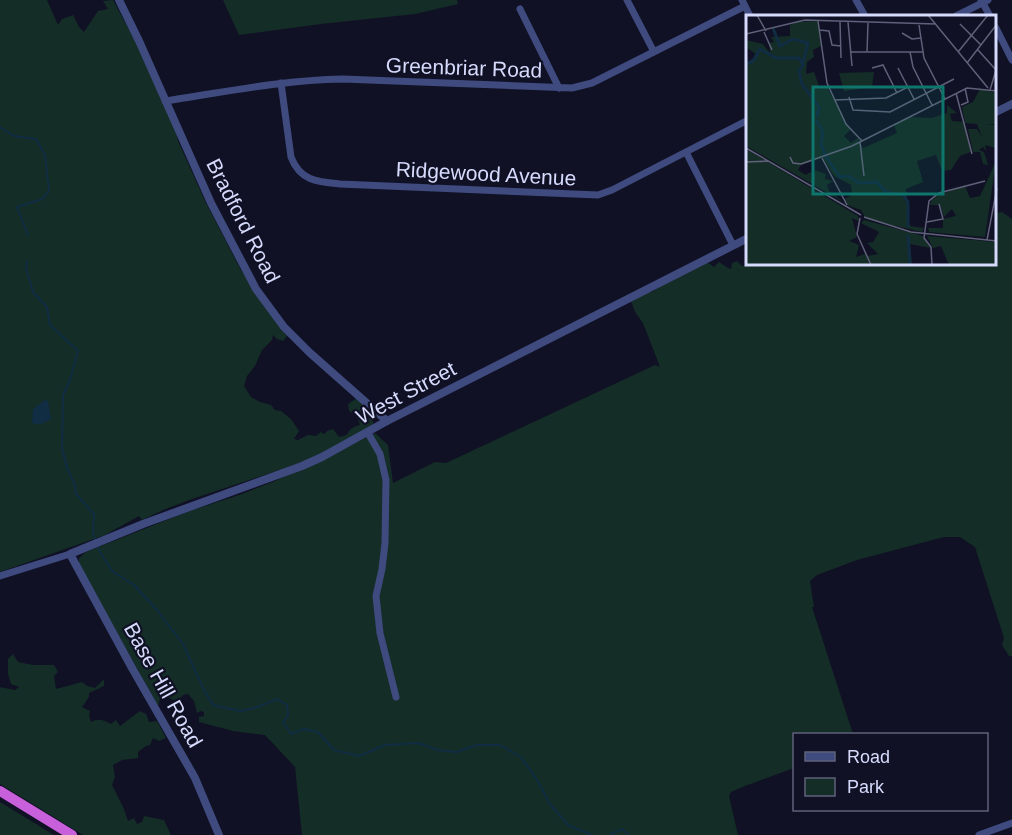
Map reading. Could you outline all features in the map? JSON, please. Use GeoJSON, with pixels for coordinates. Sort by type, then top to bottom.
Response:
{"type":"FeatureCollection","features":[{"type":"Feature","properties":{"kind":"highway"},"geometry":{"type":"LineString","coordinates":[[0,791],[72,835]]}},
{"type":"Feature","properties":{"kind":"street","name":"Bradford Road"},"geometry":{"type":"LineString","coordinates":[[119,0],[211,203],[256,289],[284,327],[387,421]]}},
{"type":"Feature","properties":{"kind":"street"},"geometry":{"type":"LineString","coordinates":[[627,0],[654,52]]}},
{"type":"Feature","properties":{"kind":"street"},"geometry":{"type":"LineString","coordinates":[[856,0],[864,15]]}},
{"type":"Feature","properties":{"kind":"street"},"geometry":{"type":"LineString","coordinates":[[958,15],[984,1],[990,15]]}},
{"type":"Feature","properties":{"kind":"street","name":"Greenbriar Road"},"geometry":{"type":"LineString","coordinates":[[165,101],[281,83],[343,79],[572,88],[592,83],[743,3]]}},
{"type":"Feature","properties":{"kind":"street"},"geometry":{"type":"LineString","coordinates":[[519,9],[559,88]]}},
{"type":"Feature","properties":{"kind":"street"},"geometry":{"type":"LineString","coordinates":[[997,30],[1012,60]]}},
{"type":"Feature","properties":{"kind":"street","name":"Ridgewood Avenue"},"geometry":{"type":"LineString","coordinates":[[281,83],[294,165],[304,176],[328,183],[598,195],[746,121]]}},
{"type":"Feature","properties":{"kind":"street"},"geometry":{"type":"LineString","coordinates":[[997,112],[1012,104]]}},
{"type":"Feature","properties":{"kind":"street"},"geometry":{"type":"LineString","coordinates":[[686,152],[733,246]]}},
{"type":"Feature","properties":{"kind":"street","name":"West Street"},"geometry":{"type":"LineString","coordinates":[[70,554],[143,524],[322,458],[387,421],[746,239]]}},
{"type":"Feature","properties":{"kind":"street"},"geometry":{"type":"LineString","coordinates":[[368,433],[380,454],[386,480],[385,543],[376,596],[380,633],[396,697]]}},
{"type":"Feature","properties":{"kind":"street"},"geometry":{"type":"LineString","coordinates":[[0,576],[70,554]]}},
{"type":"Feature","properties":{"kind":"street","name":"Base Hill Road"},"geometry":{"type":"LineString","coordinates":[[70,554],[195,778],[219,835]]}},
{"type":"Feature","properties":{"kind":"street"},"geometry":{"type":"LineString","coordinates":[[979,835],[1012,823]]}},
{"type":"Feature","properties":{"kind":"green space"},"geometry":{"type":"Polygon","coordinates":[[[0,0],[47,0],[58,25],[62,19],[73,15],[84,32],[98,11],[108,9],[103,1],[113,0],[140,50],[206,203],[241,270],[288,335],[283,341],[273,335],[272,340],[262,350],[255,366],[247,376],[244,386],[251,397],[271,405],[275,410],[281,411],[291,419],[299,431],[294,439],[298,440],[308,435],[316,436],[321,432],[324,434],[333,429],[339,437],[347,435],[352,428],[360,425],[357,416],[349,411],[348,404],[357,398],[373,416],[373,424],[319,457],[192,499],[142,520],[139,516],[105,535],[0,572],[0,0]]]}},
{"type":"Feature","properties":{"kind":"green space"},"geometry":{"type":"Polygon","coordinates":[[[223,0],[457,0],[458,4],[415,14],[239,35],[223,0]]]}},
{"type":"Feature","properties":{"kind":"green space"},"geometry":{"type":"Polygon","coordinates":[[[1002,212],[1012,219],[1012,656],[1009,656],[1002,645],[1004,638],[975,547],[960,537],[944,537],[857,560],[817,575],[810,581],[814,607],[812,607],[853,733],[793,733],[793,768],[731,792],[729,796],[738,835],[302,835],[295,767],[265,735],[233,731],[199,722],[199,717],[204,716],[204,712],[197,713],[194,701],[188,694],[183,695],[178,702],[164,698],[159,689],[155,689],[160,698],[158,706],[79,566],[79,558],[86,552],[187,512],[275,481],[375,433],[388,445],[393,483],[435,462],[446,463],[655,365],[660,367],[643,323],[631,301],[707,262],[714,267],[719,262],[731,269],[732,263],[737,261],[742,266],[997,266],[997,213],[1002,212]]]}},
{"type":"Feature","properties":{"kind":"green space"},"geometry":{"type":"Polygon","coordinates":[[[13,654],[18,662],[54,665],[58,672],[54,676],[56,689],[82,682],[95,688],[104,679],[104,686],[89,693],[82,707],[90,711],[91,722],[101,720],[111,724],[116,720],[120,726],[140,711],[146,714],[149,722],[157,721],[166,738],[159,741],[153,738],[150,745],[138,752],[138,758],[122,760],[113,765],[115,777],[112,785],[128,821],[134,818],[137,824],[142,822],[144,816],[164,820],[171,835],[83,835],[0,784],[0,687],[15,690],[19,687],[11,684],[8,674],[8,659],[13,654]]]}},
{"type":"Feature","properties":{"kind":"green space"},"geometry":{"type":"Polygon","coordinates":[[[0,802],[54,835],[0,835],[0,802]]]}},
{"type":"Feature","properties":{"kind":"water"},"geometry":{"type":"Polygon","coordinates":[[[45,400],[48,401],[51,419],[41,424],[34,424],[32,422],[33,409],[45,400]]]}},
{"type":"Feature","properties":{"kind":"waterway"},"geometry":{"type":"LineString","coordinates":[[0,127],[14,136],[36,139],[45,155],[49,191],[42,199],[17,207],[28,235]]}},
{"type":"Feature","properties":{"kind":"waterway"},"geometry":{"type":"LineString","coordinates":[[27,261],[26,268],[33,292],[47,307],[50,325],[78,351],[63,395],[62,448],[76,494],[94,514],[93,534],[100,552],[112,571],[134,585],[183,644],[213,705],[240,711],[277,699],[287,705],[288,716],[283,722],[291,734],[304,729],[318,732],[334,750],[359,756],[385,745],[418,743],[438,750],[456,752],[477,745],[500,745],[521,757],[550,804],[568,825],[592,835]]}},
{"type":"Feature","properties":{"kind":"waterway"},"geometry":{"type":"LineString","coordinates":[[610,835],[622,829],[629,835]]}}]}
